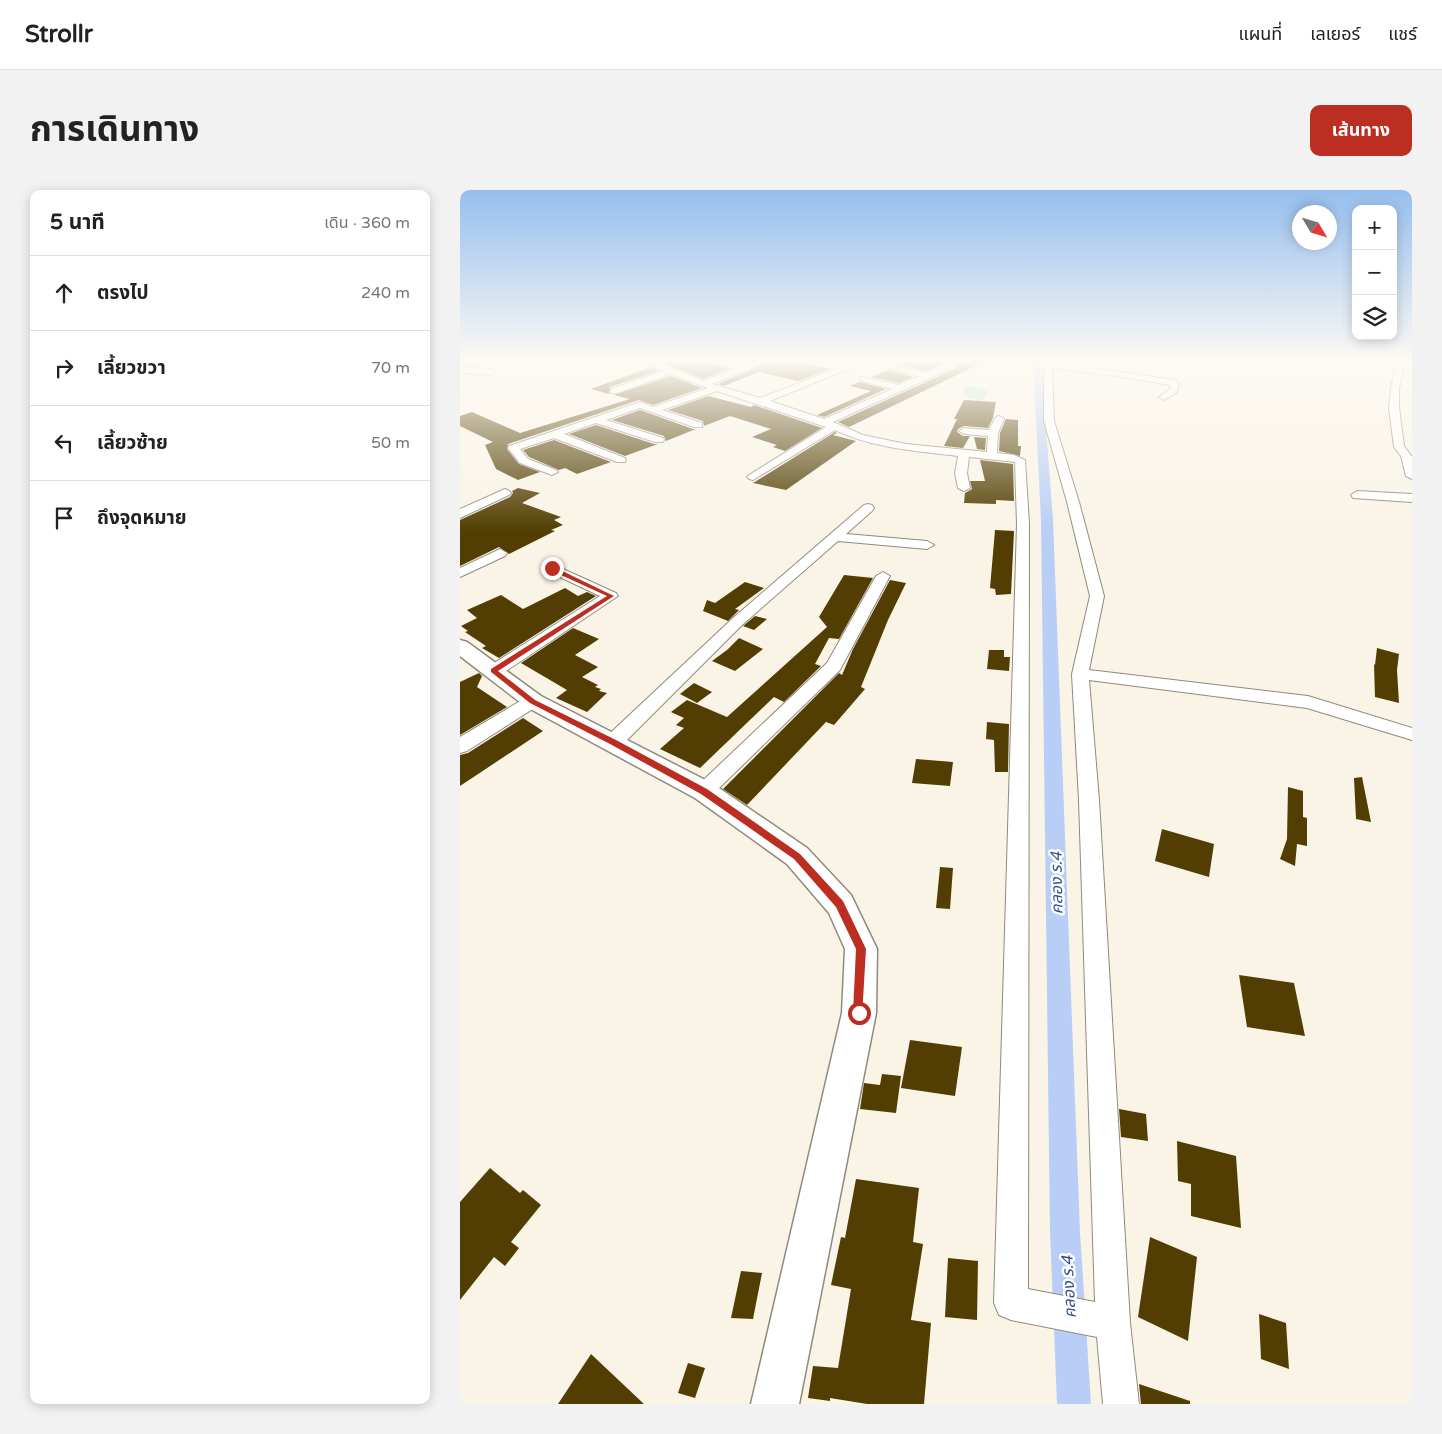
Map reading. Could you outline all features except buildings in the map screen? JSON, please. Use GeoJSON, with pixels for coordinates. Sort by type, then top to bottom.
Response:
{"type":"FeatureCollection","features":[{"type":"Feature","properties":{"kind":"street"},"geometry":{"type":"LineString","coordinates":[[552,472],[524,461],[514,448],[604,418]]}},
{"type":"Feature","properties":{"kind":"street"},"geometry":{"type":"LineString","coordinates":[[676,418],[698,425]]}},
{"type":"Feature","properties":{"kind":"street"},"geometry":{"type":"LineString","coordinates":[[808,418],[860,438],[906,447],[992,455],[1020,460],[1023,515],[1011,1303],[1099,1321]]}},
{"type":"Feature","properties":{"kind":"street"},"geometry":{"type":"LineString","coordinates":[[753,477],[829,425],[843,418]]}},
{"type":"Feature","properties":{"kind":"street"},"geometry":{"type":"LineString","coordinates":[[1049,418],[1097,596],[1080,674],[1089,800],[1099,1321],[1121,1404]]}},
{"type":"Feature","properties":{"kind":"street"},"geometry":{"type":"LineString","coordinates":[[1395,418],[1399,446],[1406,455],[1412,476]]}},
{"type":"Feature","properties":{"kind":"street"},"geometry":{"type":"LineString","coordinates":[[992,455],[993,433],[999,419]]}},
{"type":"Feature","properties":{"kind":"street"},"geometry":{"type":"LineString","coordinates":[[597,420],[659,440]]}},
{"type":"Feature","properties":{"kind":"street"},"geometry":{"type":"LineString","coordinates":[[964,431],[993,433]]}},
{"type":"Feature","properties":{"kind":"street"},"geometry":{"type":"LineString","coordinates":[[554,434],[621,460]]}},
{"type":"Feature","properties":{"kind":"street"},"geometry":{"type":"LineString","coordinates":[[964,452],[961,473],[964,488]]}},
{"type":"Feature","properties":{"kind":"street"},"geometry":{"type":"LineString","coordinates":[[460,514],[505,493]]}},
{"type":"Feature","properties":{"kind":"street"},"geometry":{"type":"LineString","coordinates":[[1357,496],[1412,498]]}},
{"type":"Feature","properties":{"kind":"street"},"geometry":{"type":"LineString","coordinates":[[613,742],[737,622],[868,508]]}},
{"type":"Feature","properties":{"kind":"street"},"geometry":{"type":"LineString","coordinates":[[835,537],[926,545]]}},
{"type":"Feature","properties":{"kind":"street"},"geometry":{"type":"LineString","coordinates":[[460,572],[500,553]]}},
{"type":"Feature","properties":{"kind":"street"},"geometry":{"type":"LineString","coordinates":[[494,671],[611,596],[552,568]]}},
{"type":"Feature","properties":{"kind":"street"},"geometry":{"type":"LineString","coordinates":[[704,792],[834,666],[883,576]]}},
{"type":"Feature","properties":{"kind":"street"},"geometry":{"type":"LineString","coordinates":[[460,646],[533,701],[704,792],[797,856],[840,904],[861,949],[859,1013],[775,1404]]}},
{"type":"Feature","properties":{"kind":"street"},"geometry":{"type":"LineString","coordinates":[[1080,674],[1308,702],[1412,734]]}},
{"type":"Feature","properties":{"kind":"street"},"geometry":{"type":"LineString","coordinates":[[460,746],[533,701]]}},
{"type":"Feature","properties":{"kind":"waterway","name":"คลอง ร.4"},"geometry":{"type":"LineString","coordinates":[[1041,418],[1047,520],[1065,1232],[1074,1404]]}},
{"type":"Feature","properties":{"kind":"route"},"geometry":{"type":"LineString","coordinates":[[552,568],[611,596],[494,671],[533,701],[704,792],[797,856],[840,904],[861,949],[859,1013]]}}]}
